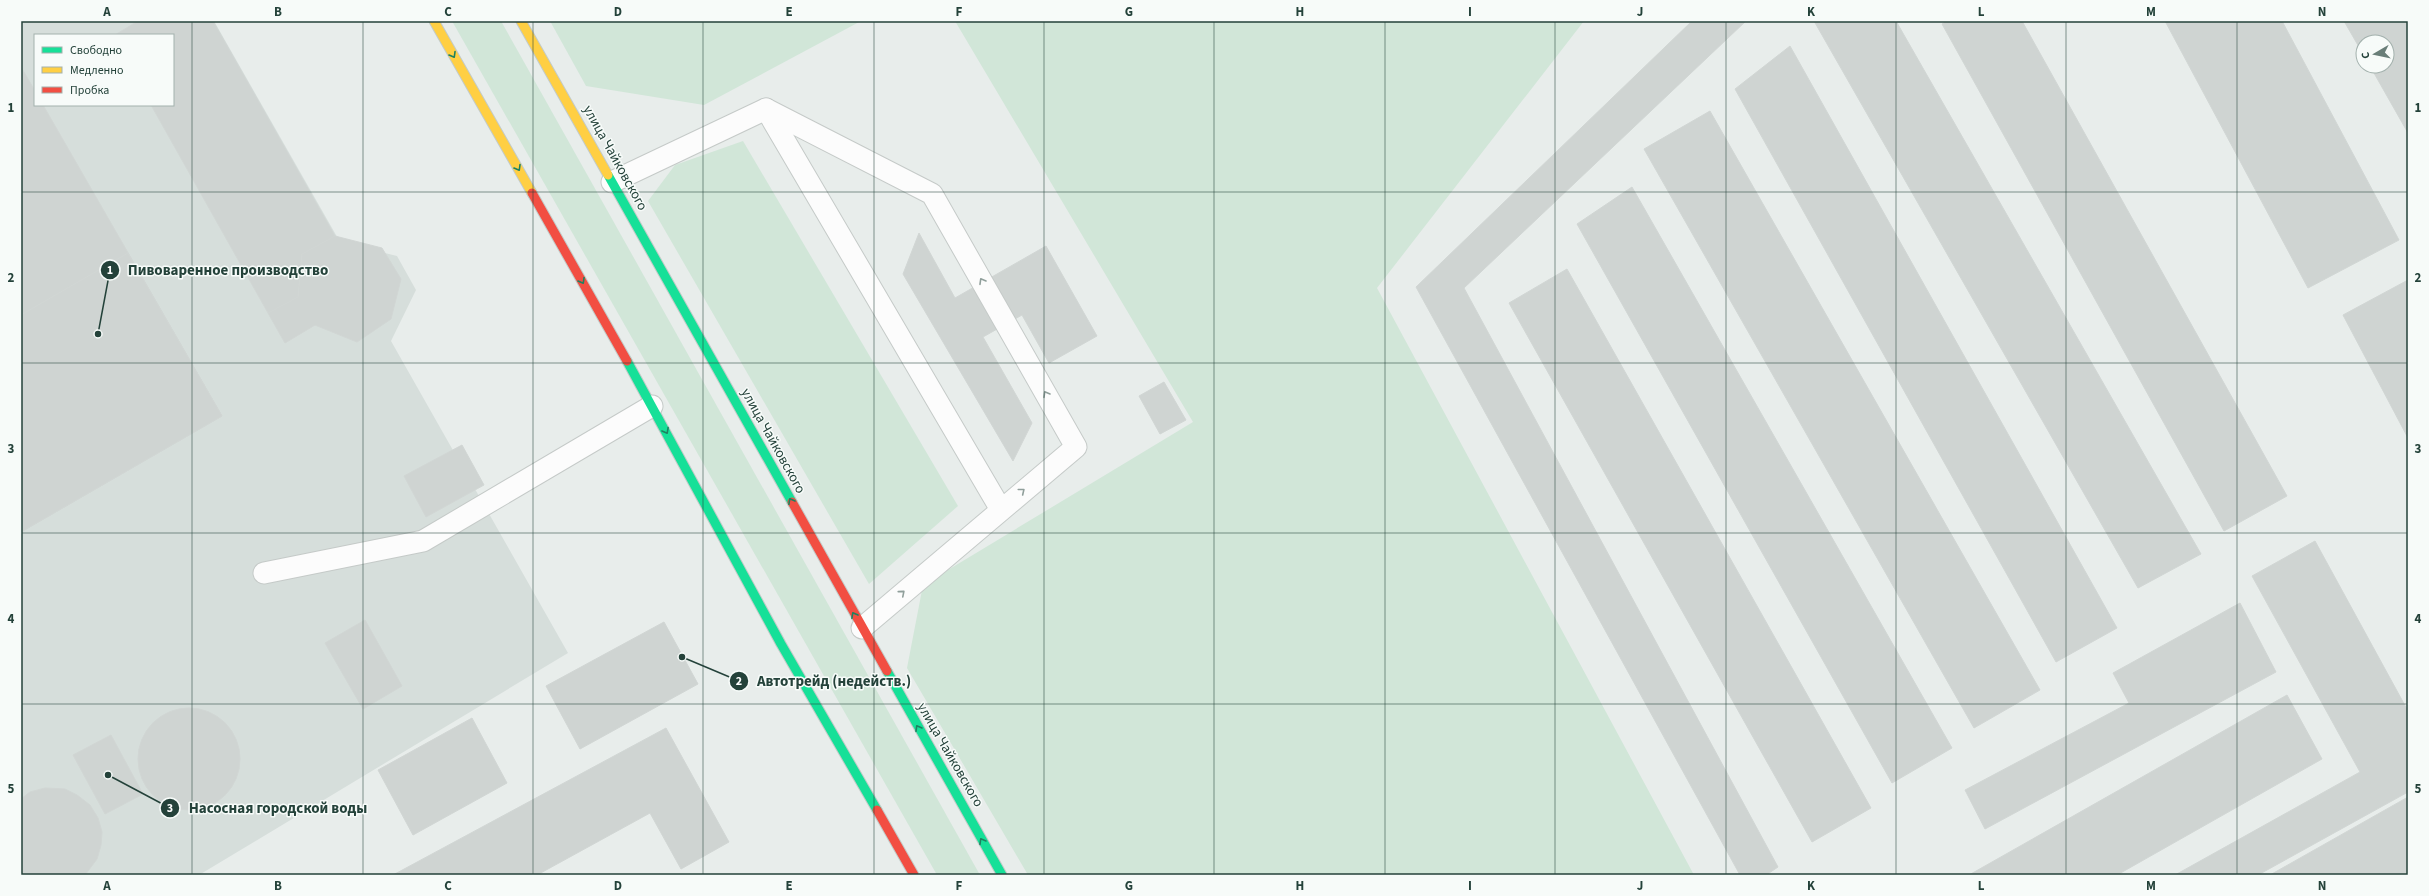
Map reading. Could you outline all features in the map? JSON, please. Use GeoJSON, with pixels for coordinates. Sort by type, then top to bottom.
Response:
{"type":"FeatureCollection","features":[{"type":"Feature","properties":{"kind":"main road"},"geometry":{"type":"LineString","coordinates":[[434,21],[652,406],[781,644],[914,875]]}},
{"type":"Feature","properties":{"kind":"main road","name":"улица Чайковского"},"geometry":{"type":"LineString","coordinates":[[521,21],[1002,875]]}},
{"type":"Feature","properties":{"kind":"lane"},"geometry":{"type":"LineString","coordinates":[[612,182],[766,109]]}},
{"type":"Feature","properties":{"kind":"lane"},"geometry":{"type":"LineString","coordinates":[[766,109],[1000,508]]}},
{"type":"Feature","properties":{"kind":"lane"},"geometry":{"type":"LineString","coordinates":[[766,109],[932,194],[1076,447],[1000,508],[862,628]]}},
{"type":"Feature","properties":{"kind":"lane"},"geometry":{"type":"LineString","coordinates":[[264,573],[423,541],[652,406]]}},
{"type":"Feature","properties":{"kind":"shaded area"},"geometry":{"type":"Polygon","coordinates":[[[21,21],[214,21],[340,242],[397,256],[416,290],[391,341],[568,653],[199,875],[21,875],[21,21]]]}},
{"type":"Feature","properties":{"kind":"green space"},"geometry":{"type":"Polygon","coordinates":[[[452,21],[501,21],[980,875],[937,875],[452,21]]]}},
{"type":"Feature","properties":{"kind":"green space"},"geometry":{"type":"Polygon","coordinates":[[[550,21],[861,21],[704,105],[586,86],[550,21]]]}},
{"type":"Feature","properties":{"kind":"green space"},"geometry":{"type":"Polygon","coordinates":[[[955,21],[1584,21],[1377,288],[1694,875],[1028,875],[907,668],[923,585],[1193,422],[955,21]]]}},
{"type":"Feature","properties":{"kind":"green space"},"geometry":{"type":"Polygon","coordinates":[[[743,141],[958,506],[869,584],[648,201],[675,165],[743,141]]]}},
{"type":"Feature","properties":{"kind":"building"},"geometry":{"type":"Polygon","coordinates":[[[138,21],[213,21],[335,236],[302,254],[298,297],[268,313],[152,106],[174,106],[174,34],[117,34],[138,21]]]}},
{"type":"Feature","properties":{"kind":"building"},"geometry":{"type":"Polygon","coordinates":[[[1692,21],[1746,21],[1464,288],[1778,867],[1766,875],[1740,875],[1416,287],[1692,21]]]}},
{"type":"Feature","properties":{"kind":"building"},"geometry":{"type":"Polygon","coordinates":[[[1814,21],[1896,21],[2201,554],[2138,588],[1814,21]]]}},
{"type":"Feature","properties":{"kind":"building"},"geometry":{"type":"Polygon","coordinates":[[[1947,21],[2022,21],[2287,496],[2224,531],[1942,24],[1947,21]]]}},
{"type":"Feature","properties":{"kind":"building"},"geometry":{"type":"Polygon","coordinates":[[[2165,21],[2282,21],[2399,240],[2308,288],[2165,21]]]}},
{"type":"Feature","properties":{"kind":"building"},"geometry":{"type":"Polygon","coordinates":[[[2344,21],[2408,21],[2408,133],[2375,74],[2395,74],[2395,34],[2355,34],[2355,40],[2344,21]]]}},
{"type":"Feature","properties":{"kind":"building"},"geometry":{"type":"Polygon","coordinates":[[[1790,46],[2117,628],[2056,662],[1735,89],[1790,46]]]}},
{"type":"Feature","properties":{"kind":"building"},"geometry":{"type":"Polygon","coordinates":[[[21,67],[34,89],[34,106],[44,106],[222,416],[21,532],[21,67]]]}},
{"type":"Feature","properties":{"kind":"building"},"geometry":{"type":"Polygon","coordinates":[[[1710,111],[2040,690],[1974,728],[1644,149],[1710,111]]]}},
{"type":"Feature","properties":{"kind":"building"},"geometry":{"type":"Polygon","coordinates":[[[1632,187],[1952,748],[1892,783],[1577,224],[1632,187]]]}},
{"type":"Feature","properties":{"kind":"building"},"geometry":{"type":"Polygon","coordinates":[[[919,233],[955,298],[1046,246],[1097,336],[1049,363],[1022,315],[983,337],[1032,423],[1013,461],[903,274],[919,233]]]}},
{"type":"Feature","properties":{"kind":"building"},"geometry":{"type":"Polygon","coordinates":[[[335,236],[382,248],[401,279],[391,319],[357,342],[315,325],[285,343],[268,313],[298,297],[302,254],[335,236]]]}},
{"type":"Feature","properties":{"kind":"building"},"geometry":{"type":"Polygon","coordinates":[[[128,253],[222,416],[21,532],[21,315],[128,253]]]}},
{"type":"Feature","properties":{"kind":"building"},"geometry":{"type":"Polygon","coordinates":[[[1567,269],[1871,808],[1812,842],[1509,303],[1567,269]]]}},
{"type":"Feature","properties":{"kind":"building"},"geometry":{"type":"Polygon","coordinates":[[[2408,280],[2408,438],[2343,315],[2408,280]]]}},
{"type":"Feature","properties":{"kind":"building"},"geometry":{"type":"Polygon","coordinates":[[[1164,382],[1186,420],[1160,434],[1139,396],[1164,382]]]}},
{"type":"Feature","properties":{"kind":"building"},"geometry":{"type":"Polygon","coordinates":[[[462,445],[484,485],[426,517],[404,476],[462,445]]]}},
{"type":"Feature","properties":{"kind":"building"},"geometry":{"type":"Polygon","coordinates":[[[2315,541],[2408,711],[2408,792],[2258,875],[2175,875],[2360,772],[2252,576],[2315,541]]]}},
{"type":"Feature","properties":{"kind":"building"},"geometry":{"type":"Polygon","coordinates":[[[2240,603],[2276,672],[1985,829],[1965,790],[2129,703],[2113,673],[2240,603]]]}},
{"type":"Feature","properties":{"kind":"building"},"geometry":{"type":"Polygon","coordinates":[[[365,620],[402,686],[363,709],[325,643],[365,620]]]}},
{"type":"Feature","properties":{"kind":"building"},"geometry":{"type":"Polygon","coordinates":[[[664,622],[698,684],[580,749],[546,686],[664,622]]]}},
{"type":"Feature","properties":{"kind":"building"},"geometry":{"type":"Polygon","coordinates":[[[2287,695],[2322,759],[2117,875],[1969,875],[2287,695]]]}},
{"type":"Feature","properties":{"kind":"building"},"geometry":{"type":"Polygon","coordinates":[[[189,708],[208,712],[225,723],[236,740],[240,759],[236,778],[225,795],[208,806],[189,810],[170,806],[153,795],[142,778],[138,759],[142,740],[153,723],[170,712],[189,708]]]}},
{"type":"Feature","properties":{"kind":"building"},"geometry":{"type":"Polygon","coordinates":[[[472,718],[507,783],[413,835],[378,770],[472,718]]]}},
{"type":"Feature","properties":{"kind":"building"},"geometry":{"type":"Polygon","coordinates":[[[666,728],[729,842],[681,869],[650,813],[537,875],[393,875],[666,728]]]}},
{"type":"Feature","properties":{"kind":"building"},"geometry":{"type":"Polygon","coordinates":[[[111,735],[143,794],[105,814],[73,755],[111,735]]]}},
{"type":"Feature","properties":{"kind":"building"},"geometry":{"type":"Polygon","coordinates":[[[45,788],[65,789],[77,795],[90,805],[98,818],[102,832],[101,845],[97,859],[85,875],[21,875],[21,799],[30,792],[45,788]]]}},
{"type":"Feature","properties":{"kind":"building"},"geometry":{"type":"Polygon","coordinates":[[[2408,797],[2408,872],[2403,875],[2270,875],[2408,797]]]}},
{"type":"Feature","properties":{"kind":"traffic: fast"},"geometry":{"type":"LineString","coordinates":[[608,175],[792,502]]}},
{"type":"Feature","properties":{"kind":"traffic: fast"},"geometry":{"type":"LineString","coordinates":[[627,361],[781,644],[877,810]]}},
{"type":"Feature","properties":{"kind":"traffic: fast"},"geometry":{"type":"LineString","coordinates":[[887,671],[1002,875]]}},
{"type":"Feature","properties":{"kind":"traffic: slow"},"geometry":{"type":"LineString","coordinates":[[434,21],[532,193]]}},
{"type":"Feature","properties":{"kind":"traffic: slow"},"geometry":{"type":"LineString","coordinates":[[521,21],[608,175]]}},
{"type":"Feature","properties":{"kind":"traffic: jam"},"geometry":{"type":"LineString","coordinates":[[532,193],[627,361]]}},
{"type":"Feature","properties":{"kind":"traffic: jam"},"geometry":{"type":"LineString","coordinates":[[792,502],[887,671]]}},
{"type":"Feature","properties":{"kind":"traffic: jam"},"geometry":{"type":"LineString","coordinates":[[877,810],[914,875]]}},
{"type":"Feature","properties":{"kind":"place","name":"Пивоваренное производство"},"geometry":{"type":"Point","coordinates":[98,334]}},
{"type":"Feature","properties":{"kind":"place","name":"Автотрейд (недейств.)"},"geometry":{"type":"Point","coordinates":[682,657]}},
{"type":"Feature","properties":{"kind":"place","name":"Насосная городской воды"},"geometry":{"type":"Point","coordinates":[108,775]}}]}
